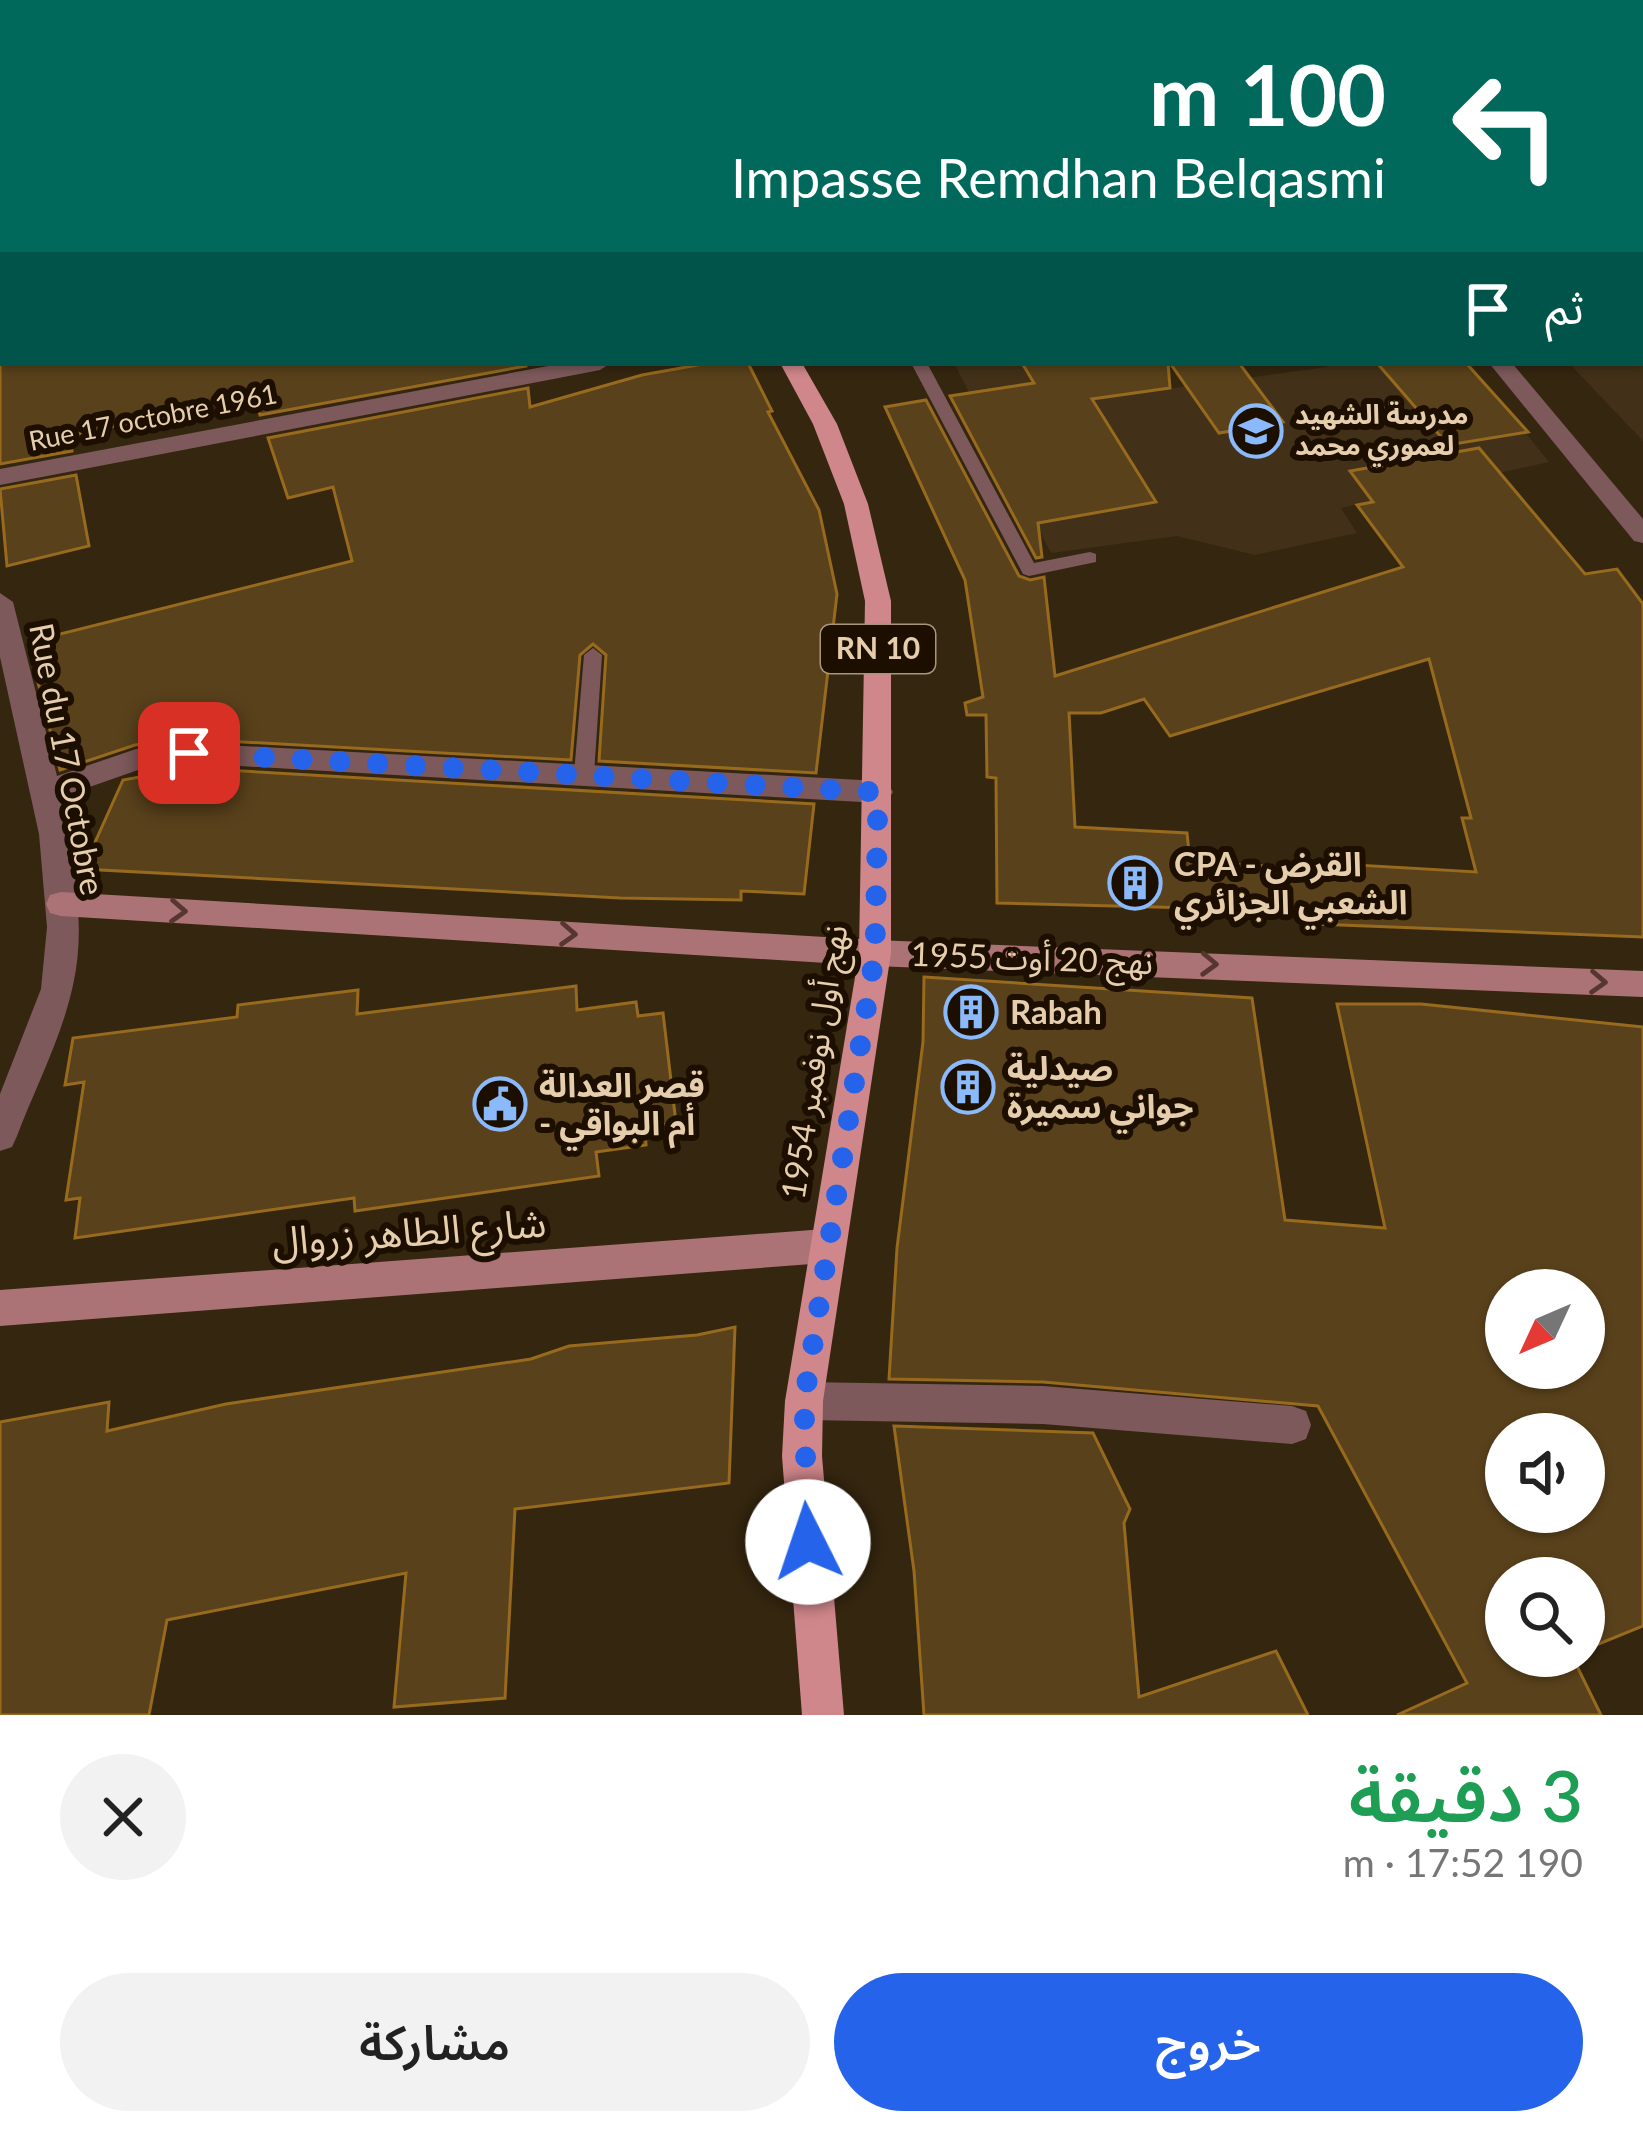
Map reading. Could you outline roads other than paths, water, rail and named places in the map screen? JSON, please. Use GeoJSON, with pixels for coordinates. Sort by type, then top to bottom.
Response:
{"type":"FeatureCollection","features":[{"type":"Feature","properties":{"kind":"main road","name":"نهج أول نوفمبر 1954"},"geometry":{"type":"LineString","coordinates":[[795,366],[856,504],[878,601],[875,953],[804,1401],[802,1456],[823,1715]]}},
{"type":"Feature","properties":{"kind":"street","name":"Rue 17 octobre 1961"},"geometry":{"type":"LineString","coordinates":[[0,477],[584,366]]}},
{"type":"Feature","properties":{"kind":"street"},"geometry":{"type":"LineString","coordinates":[[1502,366],[1643,535]]}},
{"type":"Feature","properties":{"kind":"street","name":"Rue du 17 Octobre"},"geometry":{"type":"LineString","coordinates":[[0,602],[44,792],[62,904],[60,976],[0,1136]]}},
{"type":"Feature","properties":{"kind":"street"},"geometry":{"type":"LineString","coordinates":[[44,792],[136,760],[189,753],[878,792]]}},
{"type":"Feature","properties":{"kind":"street","name":"نهج 20 أوت 1955"},"geometry":{"type":"LineString","coordinates":[[62,904],[875,953],[1643,984]]}},
{"type":"Feature","properties":{"kind":"street","name":"شارع الطاهر زروال"},"geometry":{"type":"LineString","coordinates":[[0,1308],[825,1246]]}},
{"type":"Feature","properties":{"kind":"street"},"geometry":{"type":"LineString","coordinates":[[804,1401],[1042,1405],[1292,1425]]}},
{"type":"Feature","properties":{"kind":"lane"},"geometry":{"type":"LineString","coordinates":[[921,366],[1029,570],[1090,558]]}},
{"type":"Feature","properties":{"kind":"lane"},"geometry":{"type":"LineString","coordinates":[[584,774],[593,655]]}},
{"type":"Feature","properties":{"kind":"place","name":"مدرسة الشهيد لعموري محمد"},"geometry":{"type":"Point","coordinates":[1256,431]}},
{"type":"Feature","properties":{"kind":"place","name":"CPA - القرض الشعبي الجزائري"},"geometry":{"type":"Point","coordinates":[1135,883]}},
{"type":"Feature","properties":{"kind":"place","name":"Rabah"},"geometry":{"type":"Point","coordinates":[971,1012]}},
{"type":"Feature","properties":{"kind":"place","name":"صيدلية جواني سميرة"},"geometry":{"type":"Point","coordinates":[968,1087]}},
{"type":"Feature","properties":{"kind":"place","name":"قصر العدالة - أم البواقي"},"geometry":{"type":"Point","coordinates":[500,1104]}}]}
